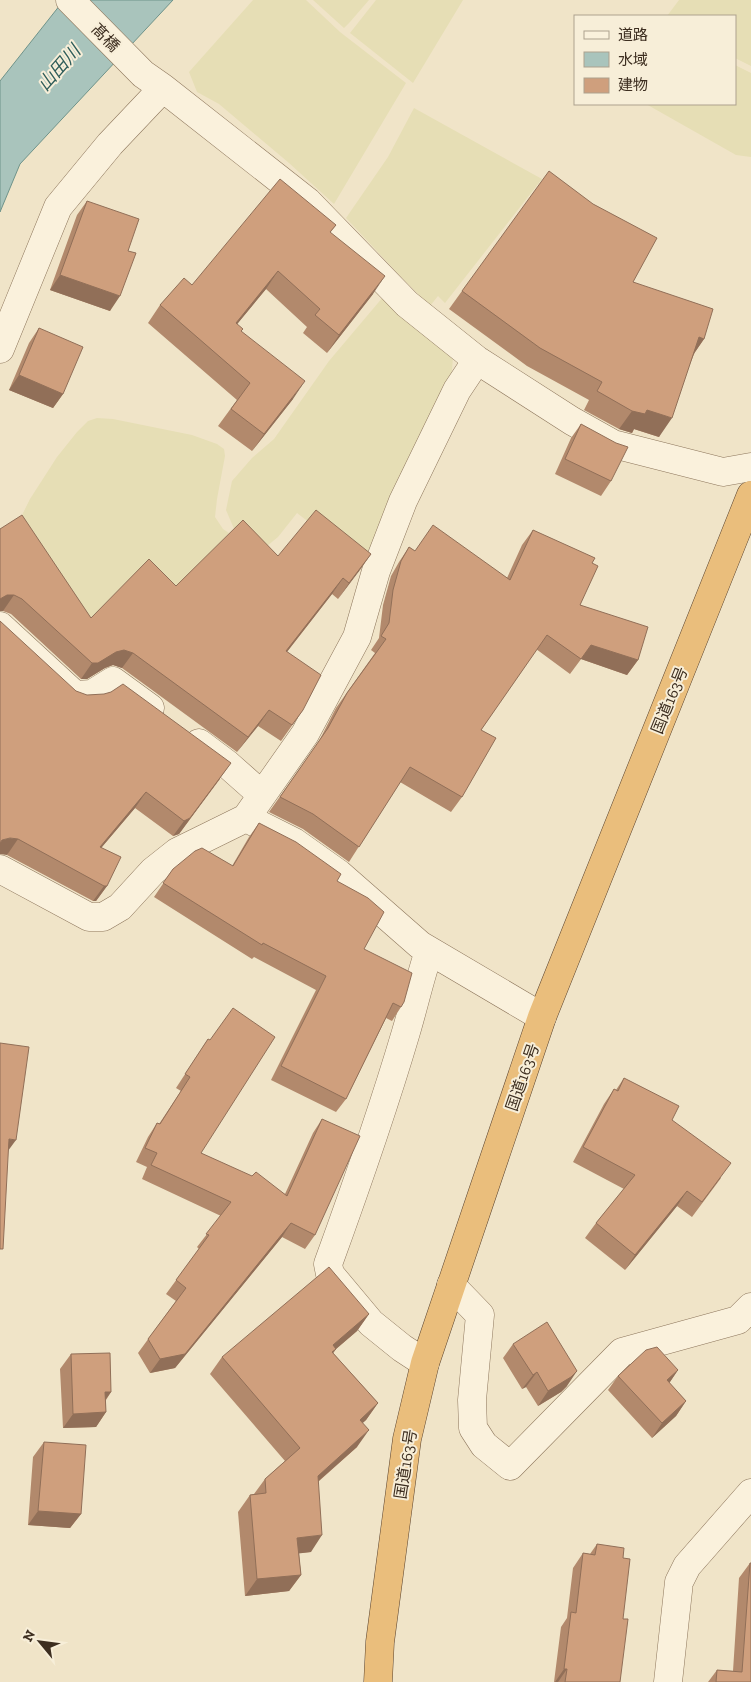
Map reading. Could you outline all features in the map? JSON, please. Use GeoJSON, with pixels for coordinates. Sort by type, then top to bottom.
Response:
{"type":"FeatureCollection","features":[{"type":"Feature","properties":{"kind":"highway","name":"国道163号"},"geometry":{"type":"LineString","coordinates":[[378,1682],[380,1642],[407,1439],[425,1363],[542,1017],[751,495]]}},
{"type":"Feature","properties":{"kind":"street","name":"髙橋"},"geometry":{"type":"LineString","coordinates":[[70,0],[153,81],[308,202],[407,304],[478,360],[572,421],[613,444],[723,472],[751,467]]}},
{"type":"Feature","properties":{"kind":"street"},"geometry":{"type":"LineString","coordinates":[[0,349],[58,207],[110,144],[153,81]]}},
{"type":"Feature","properties":{"kind":"street"},"geometry":{"type":"LineString","coordinates":[[0,868],[89,917],[103,917],[120,907],[153,871],[177,852],[246,818],[305,734],[357,637],[376,571],[403,501],[457,390],[478,360]]}},
{"type":"Feature","properties":{"kind":"street"},"geometry":{"type":"LineString","coordinates":[[0,626],[75,694],[92,694],[113,681],[227,764],[262,795]]}},
{"type":"Feature","properties":{"kind":"street"},"geometry":{"type":"LineString","coordinates":[[246,818],[294,842],[339,874],[420,946],[542,1017]]}},
{"type":"Feature","properties":{"kind":"street"},"geometry":{"type":"LineString","coordinates":[[425,1363],[371,1324],[330,1274],[328,1264],[381,1112],[429,951]]}},
{"type":"Feature","properties":{"kind":"street"},"geometry":{"type":"LineString","coordinates":[[452,1285],[480,1316],[472,1400],[473,1428],[484,1445],[510,1466],[622,1352],[738,1320],[751,1308]]}},
{"type":"Feature","properties":{"kind":"street"},"geometry":{"type":"LineString","coordinates":[[668,1682],[679,1582],[688,1566],[751,1493]]}},
{"type":"Feature","properties":{"kind":"shaded area"},"geometry":{"type":"Polygon","coordinates":[[[253,0],[306,0],[340,32],[406,83],[334,204],[219,104],[197,92],[189,72],[253,0]]]}},
{"type":"Feature","properties":{"kind":"shaded area"},"geometry":{"type":"Polygon","coordinates":[[[313,0],[369,0],[344,28],[313,0]]]}},
{"type":"Feature","properties":{"kind":"shaded area"},"geometry":{"type":"Polygon","coordinates":[[[376,0],[463,0],[413,83],[350,33],[376,0]]]}},
{"type":"Feature","properties":{"kind":"shaded area"},"geometry":{"type":"Polygon","coordinates":[[[679,0],[751,0],[751,66],[736,58],[736,15],[668,15],[679,0]]]}},
{"type":"Feature","properties":{"kind":"shaded area"},"geometry":{"type":"Polygon","coordinates":[[[736,66],[751,73],[751,157],[736,155],[648,105],[736,105],[736,66]]]}},
{"type":"Feature","properties":{"kind":"shaded area"},"geometry":{"type":"Polygon","coordinates":[[[414,108],[542,179],[445,303],[438,296],[430,306],[346,218],[388,157],[414,108]]]}},
{"type":"Feature","properties":{"kind":"shaded area"},"geometry":{"type":"Polygon","coordinates":[[[383,297],[453,357],[451,382],[367,567],[297,513],[278,537],[267,546],[235,531],[226,510],[232,481],[252,458],[274,439],[329,361],[383,297]]]}},
{"type":"Feature","properties":{"kind":"shaded area"},"geometry":{"type":"Polygon","coordinates":[[[97,418],[113,419],[192,435],[217,444],[224,449],[225,456],[215,517],[223,529],[229,533],[190,575],[208,595],[84,626],[20,519],[30,499],[57,457],[88,421],[97,418]]]}},
{"type":"Feature","properties":{"kind":"water","name":"山田川"},"geometry":{"type":"Polygon","coordinates":[[[64,0],[173,0],[20,164],[0,212],[0,81],[64,0]]]}},
{"type":"Feature","properties":{"kind":"building"},"geometry":{"type":"Polygon","coordinates":[[[549,171],[593,204],[657,238],[633,282],[713,309],[704,339],[699,337],[672,418],[647,410],[645,414],[632,411],[597,391],[602,382],[540,348],[462,291],[549,171]]]}},
{"type":"Feature","properties":{"kind":"building"},"geometry":{"type":"Polygon","coordinates":[[[280,179],[336,225],[330,232],[385,276],[339,335],[315,315],[320,309],[278,271],[236,323],[243,329],[241,331],[305,381],[264,434],[231,409],[250,383],[160,305],[184,278],[192,285],[280,179]]]}},
{"type":"Feature","properties":{"kind":"building"},"geometry":{"type":"Polygon","coordinates":[[[87,201],[139,219],[128,251],[136,253],[120,296],[60,275],[87,201]]]}},
{"type":"Feature","properties":{"kind":"building"},"geometry":{"type":"Polygon","coordinates":[[[39,328],[83,347],[63,394],[19,375],[39,328]]]}},
{"type":"Feature","properties":{"kind":"building"},"geometry":{"type":"Polygon","coordinates":[[[581,424],[616,443],[628,447],[611,481],[565,459],[581,424]]]}},
{"type":"Feature","properties":{"kind":"building"},"geometry":{"type":"Polygon","coordinates":[[[316,510],[371,554],[349,583],[343,578],[286,651],[321,675],[303,710],[292,725],[269,710],[248,737],[133,653],[124,650],[116,652],[98,663],[92,663],[22,599],[14,595],[7,595],[0,599],[0,529],[22,515],[91,618],[149,559],[176,586],[243,520],[278,556],[316,510]]]}},
{"type":"Feature","properties":{"kind":"building"},"geometry":{"type":"Polygon","coordinates":[[[433,525],[510,580],[533,530],[595,558],[592,563],[598,566],[580,605],[648,627],[638,660],[591,645],[581,659],[547,635],[481,730],[496,738],[462,797],[410,767],[359,847],[313,814],[280,797],[328,728],[347,693],[386,639],[381,636],[389,623],[393,590],[401,561],[409,547],[415,551],[433,525]]]}},
{"type":"Feature","properties":{"kind":"building"},"geometry":{"type":"Polygon","coordinates":[[[0,621],[76,691],[87,695],[104,694],[123,684],[231,763],[190,818],[184,821],[146,792],[100,847],[121,857],[107,886],[18,839],[10,838],[2,840],[0,843],[0,621]]]}},
{"type":"Feature","properties":{"kind":"building"},"geometry":{"type":"Polygon","coordinates":[[[259,823],[296,842],[341,874],[337,881],[368,898],[384,912],[364,949],[412,973],[404,1002],[401,1007],[393,1003],[346,1099],[281,1066],[326,976],[263,943],[262,945],[163,883],[173,869],[195,851],[202,848],[233,866],[259,823]]]}},
{"type":"Feature","properties":{"kind":"building"},"geometry":{"type":"Polygon","coordinates":[[[233,1008],[275,1037],[201,1153],[252,1176],[256,1172],[287,1196],[322,1119],[360,1136],[315,1235],[291,1223],[185,1354],[160,1359],[148,1339],[186,1288],[176,1280],[209,1235],[206,1234],[231,1202],[151,1165],[157,1153],[145,1148],[157,1123],[160,1124],[190,1077],[185,1074],[208,1039],[210,1040],[233,1008]]]}},
{"type":"Feature","properties":{"kind":"building"},"geometry":{"type":"Polygon","coordinates":[[[0,1043],[29,1047],[16,1140],[9,1139],[3,1249],[0,1249],[0,1043]]]}},
{"type":"Feature","properties":{"kind":"building"},"geometry":{"type":"Polygon","coordinates":[[[624,1078],[679,1106],[672,1120],[731,1163],[702,1202],[687,1191],[635,1255],[596,1223],[635,1175],[583,1147],[614,1089],[618,1091],[624,1078]]]}},
{"type":"Feature","properties":{"kind":"building"},"geometry":{"type":"Polygon","coordinates":[[[329,1267],[369,1314],[333,1345],[336,1349],[332,1352],[378,1403],[360,1420],[369,1430],[318,1476],[322,1535],[297,1538],[301,1575],[257,1579],[250,1495],[266,1493],[265,1479],[300,1448],[222,1357],[329,1267]]]}},
{"type":"Feature","properties":{"kind":"building"},"geometry":{"type":"Polygon","coordinates":[[[547,1322],[577,1371],[571,1377],[548,1391],[537,1372],[533,1375],[513,1344],[547,1322]]]}},
{"type":"Feature","properties":{"kind":"building"},"geometry":{"type":"Polygon","coordinates":[[[657,1347],[678,1370],[667,1380],[686,1401],[662,1423],[618,1376],[646,1350],[657,1347]]]}},
{"type":"Feature","properties":{"kind":"building"},"geometry":{"type":"Polygon","coordinates":[[[110,1353],[111,1392],[105,1392],[106,1412],[73,1414],[71,1354],[110,1353]]]}},
{"type":"Feature","properties":{"kind":"building"},"geometry":{"type":"Polygon","coordinates":[[[44,1442],[86,1445],[81,1514],[38,1511],[44,1442]]]}},
{"type":"Feature","properties":{"kind":"building"},"geometry":{"type":"Polygon","coordinates":[[[597,1544],[624,1548],[623,1558],[630,1559],[623,1619],[628,1619],[620,1682],[565,1682],[567,1669],[564,1669],[571,1612],[576,1613],[583,1553],[595,1555],[597,1544]]]}},
{"type":"Feature","properties":{"kind":"building"},"geometry":{"type":"Polygon","coordinates":[[[750,1563],[751,1682],[716,1682],[717,1670],[742,1672],[750,1563]]]}}]}
